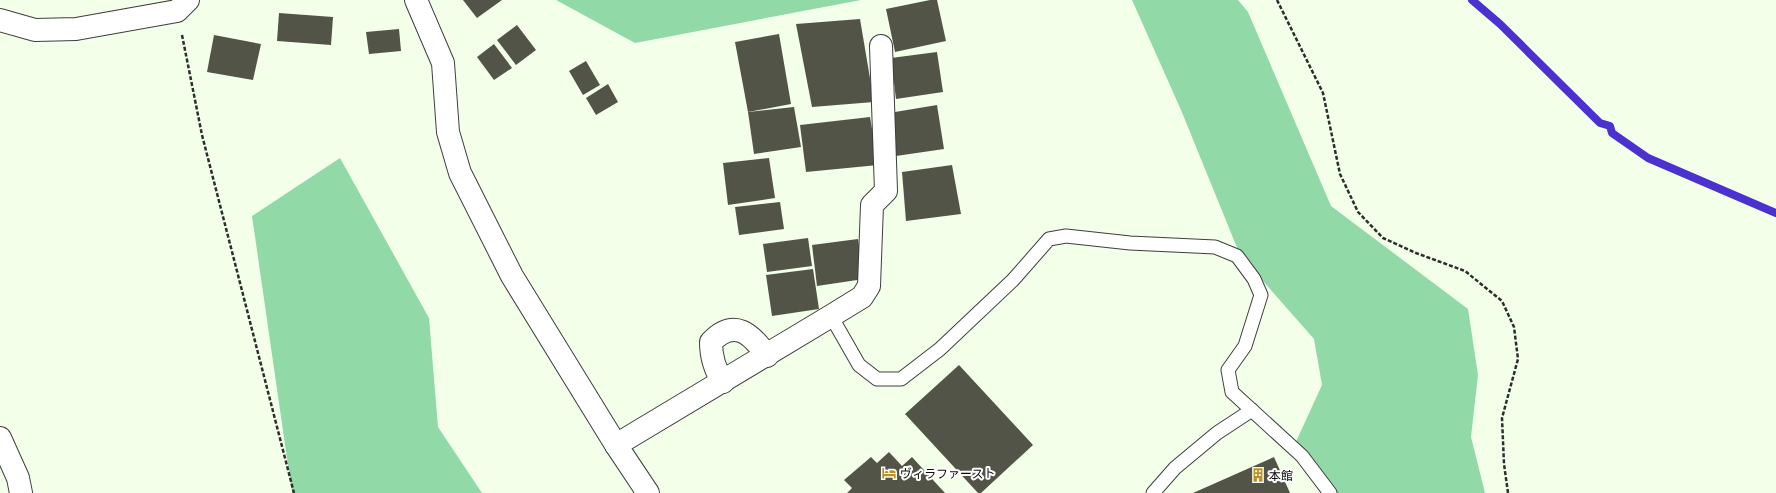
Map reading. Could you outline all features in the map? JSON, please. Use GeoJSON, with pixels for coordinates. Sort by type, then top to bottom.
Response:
{"type":"FeatureCollection","features":[{"type":"Feature","properties":{"kind":"street"},"geometry":{"type":"LineString","coordinates":[[416,0],[443,63],[448,132],[460,174],[512,276],[616,445],[648,493]]}},
{"type":"Feature","properties":{"kind":"street"},"geometry":{"type":"LineString","coordinates":[[0,20],[35,30],[76,28],[183,6]]}},
{"type":"Feature","properties":{"kind":"street"},"geometry":{"type":"LineString","coordinates":[[616,445],[767,356],[862,297],[869,286],[872,205],[886,191],[881,46]]}},
{"type":"Feature","properties":{"kind":"street"},"geometry":{"type":"LineString","coordinates":[[723,382],[718,374],[711,353],[711,342],[719,334],[729,329],[739,330],[751,335],[767,356]]}},
{"type":"Feature","properties":{"kind":"street"},"geometry":{"type":"LineString","coordinates":[[0,438],[18,478],[21,493]]}},
{"type":"Feature","properties":{"kind":"lane"},"geometry":{"type":"LineString","coordinates":[[832,316],[859,365],[877,379],[901,380],[940,349],[1013,280],[1049,240],[1066,236],[1130,243],[1215,247],[1238,256],[1254,279],[1262,295],[1245,346],[1228,370],[1232,392],[1302,456],[1330,493]]}},
{"type":"Feature","properties":{"kind":"lane"},"geometry":{"type":"LineString","coordinates":[[1153,493],[1174,468],[1218,433],[1252,410]]}},
{"type":"Feature","properties":{"kind":"path"},"geometry":{"type":"LineString","coordinates":[[1277,0],[1323,94],[1340,174],[1358,212],[1384,238],[1416,253],[1465,271],[1502,301],[1514,327],[1518,359],[1502,418],[1504,464],[1508,493]]}},
{"type":"Feature","properties":{"kind":"path"},"geometry":{"type":"LineString","coordinates":[[183,6],[202,135],[294,493]]}},
{"type":"Feature","properties":{"kind":"green space"},"geometry":{"type":"Polygon","coordinates":[[[556,0],[861,0],[635,43],[556,0]]]}},
{"type":"Feature","properties":{"kind":"green space"},"geometry":{"type":"Polygon","coordinates":[[[1132,0],[1238,0],[1248,12],[1331,206],[1468,309],[1478,375],[1471,437],[1485,493],[1330,493],[1294,446],[1322,385],[1314,339],[1240,255],[1181,110],[1132,0]]]}},
{"type":"Feature","properties":{"kind":"green space"},"geometry":{"type":"Polygon","coordinates":[[[340,158],[429,318],[438,427],[482,493],[292,493],[252,216],[340,158]]]}},
{"type":"Feature","properties":{"kind":"building"},"geometry":{"type":"Polygon","coordinates":[[[463,0],[502,0],[477,18],[463,0]]]}},
{"type":"Feature","properties":{"kind":"building"},"geometry":{"type":"Polygon","coordinates":[[[930,0],[937,0],[946,41],[895,52],[886,9],[930,0]]]}},
{"type":"Feature","properties":{"kind":"building"},"geometry":{"type":"Polygon","coordinates":[[[279,13],[333,17],[331,45],[277,41],[279,13]]]}},
{"type":"Feature","properties":{"kind":"building"},"geometry":{"type":"Polygon","coordinates":[[[860,19],[874,102],[812,107],[796,24],[860,19]]]}},
{"type":"Feature","properties":{"kind":"building"},"geometry":{"type":"Polygon","coordinates":[[[517,25],[536,50],[516,65],[497,40],[517,25]]]}},
{"type":"Feature","properties":{"kind":"building"},"geometry":{"type":"Polygon","coordinates":[[[399,29],[401,51],[369,54],[366,32],[399,29]]]}},
{"type":"Feature","properties":{"kind":"building"},"geometry":{"type":"Polygon","coordinates":[[[779,34],[791,104],[748,112],[735,42],[779,34]]]}},
{"type":"Feature","properties":{"kind":"building"},"geometry":{"type":"Polygon","coordinates":[[[214,35],[261,44],[253,80],[207,72],[214,35]]]}},
{"type":"Feature","properties":{"kind":"building"},"geometry":{"type":"Polygon","coordinates":[[[494,44],[512,68],[494,80],[477,57],[494,44]]]}},
{"type":"Feature","properties":{"kind":"building"},"geometry":{"type":"Polygon","coordinates":[[[937,52],[943,92],[896,99],[891,58],[937,52]]]}},
{"type":"Feature","properties":{"kind":"building"},"geometry":{"type":"Polygon","coordinates":[[[586,61],[600,85],[583,95],[569,71],[586,61]]]}},
{"type":"Feature","properties":{"kind":"building"},"geometry":{"type":"Polygon","coordinates":[[[608,84],[618,102],[596,115],[586,98],[608,84]]]}},
{"type":"Feature","properties":{"kind":"building"},"geometry":{"type":"Polygon","coordinates":[[[937,105],[944,149],[896,156],[889,113],[937,105]]]}},
{"type":"Feature","properties":{"kind":"building"},"geometry":{"type":"Polygon","coordinates":[[[794,107],[801,147],[754,154],[748,112],[794,107]]]}},
{"type":"Feature","properties":{"kind":"building"},"geometry":{"type":"Polygon","coordinates":[[[870,117],[878,165],[806,172],[800,125],[870,117]]]}},
{"type":"Feature","properties":{"kind":"building"},"geometry":{"type":"Polygon","coordinates":[[[769,158],[775,198],[728,205],[723,163],[769,158]]]}},
{"type":"Feature","properties":{"kind":"building"},"geometry":{"type":"Polygon","coordinates":[[[952,165],[961,214],[906,221],[902,172],[952,165]]]}},
{"type":"Feature","properties":{"kind":"building"},"geometry":{"type":"Polygon","coordinates":[[[780,202],[784,229],[739,235],[735,207],[780,202]]]}},
{"type":"Feature","properties":{"kind":"building"},"geometry":{"type":"Polygon","coordinates":[[[808,238],[812,266],[767,272],[763,244],[808,238]]]}},
{"type":"Feature","properties":{"kind":"building"},"geometry":{"type":"Polygon","coordinates":[[[858,239],[864,279],[817,286],[812,245],[858,239]]]}},
{"type":"Feature","properties":{"kind":"building"},"geometry":{"type":"Polygon","coordinates":[[[813,269],[819,309],[772,316],[766,275],[813,269]]]}},
{"type":"Feature","properties":{"kind":"building"},"geometry":{"type":"Polygon","coordinates":[[[959,365],[1033,445],[981,493],[978,493],[905,414],[959,365]]]}},
{"type":"Feature","properties":{"kind":"building","name":"ヴィラファースト"},"geometry":{"type":"Polygon","coordinates":[[[889,452],[902,466],[912,457],[945,493],[847,493],[852,488],[844,480],[871,457],[877,463],[889,452]]]}},
{"type":"Feature","properties":{"kind":"building","name":"本館"},"geometry":{"type":"Polygon","coordinates":[[[1274,457],[1290,493],[1193,493],[1274,457]]]}},
{"type":"Feature","properties":{"kind":"waterway"},"geometry":{"type":"LineString","coordinates":[[1472,0],[1500,24],[1600,123],[1610,126],[1612,133],[1648,158],[1776,213]]}},
{"type":"Feature","properties":{"kind":"place","name":"ヴィラファースト"},"geometry":{"type":"Point","coordinates":[889,473]}},
{"type":"Feature","properties":{"kind":"place","name":"本館"},"geometry":{"type":"Point","coordinates":[1258,475]}}]}
